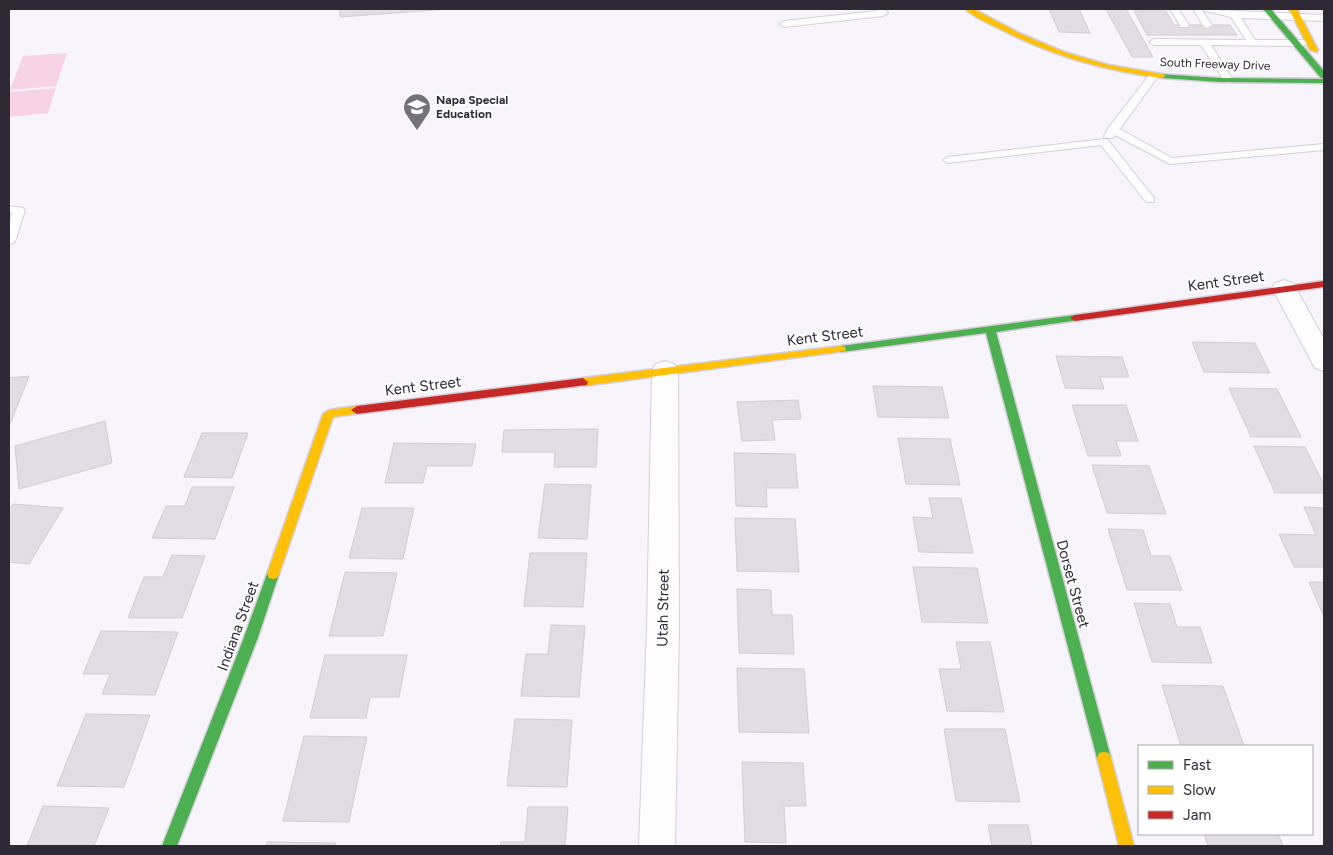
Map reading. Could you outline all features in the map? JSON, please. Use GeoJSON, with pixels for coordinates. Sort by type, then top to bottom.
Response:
{"type":"FeatureCollection","features":[{"type":"Feature","properties":{"kind":"street","name":"South Freeway Drive"},"geometry":{"type":"LineString","coordinates":[[969,9],[1010,32],[1049,50],[1089,63],[1153,76],[1184,79],[1324,81]]}},
{"type":"Feature","properties":{"kind":"street"},"geometry":{"type":"LineString","coordinates":[[1270,12],[1324,76]]}},
{"type":"Feature","properties":{"kind":"street"},"geometry":{"type":"LineString","coordinates":[[1296,13],[1324,72]]}},
{"type":"Feature","properties":{"kind":"street","name":"Kent Street"},"geometry":{"type":"LineString","coordinates":[[329,414],[990,330],[1324,284]]}},
{"type":"Feature","properties":{"kind":"street"},"geometry":{"type":"LineString","coordinates":[[1284,288],[1324,362]]}},
{"type":"Feature","properties":{"kind":"street","name":"Dorset Street"},"geometry":{"type":"LineString","coordinates":[[990,330],[1127,846]]}},
{"type":"Feature","properties":{"kind":"street","name":"Utah Street"},"geometry":{"type":"LineString","coordinates":[[657,846],[663,626],[665,370]]}},
{"type":"Feature","properties":{"kind":"street","name":"Indiana Street"},"geometry":{"type":"LineString","coordinates":[[169,846],[250,640],[329,414]]}},
{"type":"Feature","properties":{"kind":"lane"},"geometry":{"type":"LineString","coordinates":[[784,24],[882,12],[881,9]]}},
{"type":"Feature","properties":{"kind":"lane"},"geometry":{"type":"LineString","coordinates":[[1174,9],[1184,25]]}},
{"type":"Feature","properties":{"kind":"lane"},"geometry":{"type":"LineString","coordinates":[[1197,9],[1207,25]]}},
{"type":"Feature","properties":{"kind":"lane"},"geometry":{"type":"LineString","coordinates":[[1206,9],[1234,15],[1270,12],[1296,13],[1324,18]]}},
{"type":"Feature","properties":{"kind":"lane"},"geometry":{"type":"LineString","coordinates":[[1234,15],[1252,42]]}},
{"type":"Feature","properties":{"kind":"lane"},"geometry":{"type":"LineString","coordinates":[[1154,42],[1216,39],[1310,43]]}},
{"type":"Feature","properties":{"kind":"lane"},"geometry":{"type":"LineString","coordinates":[[1196,40],[1228,80]]}},
{"type":"Feature","properties":{"kind":"lane"},"geometry":{"type":"LineString","coordinates":[[948,160],[1104,142],[1153,76]]}},
{"type":"Feature","properties":{"kind":"lane"},"geometry":{"type":"LineString","coordinates":[[1113,129],[1170,162],[1324,147]]}},
{"type":"Feature","properties":{"kind":"lane"},"geometry":{"type":"LineString","coordinates":[[1104,142],[1150,200]]}},
{"type":"Feature","properties":{"kind":"lane"},"geometry":{"type":"LineString","coordinates":[[9,209],[18,210],[9,242]]}},
{"type":"Feature","properties":{"kind":"shaded area"},"geometry":{"type":"Polygon","coordinates":[[[67,53],[56,86],[10,90],[23,56],[67,53]]]}},
{"type":"Feature","properties":{"kind":"shaded area"},"geometry":{"type":"Polygon","coordinates":[[[56,88],[48,113],[9,117],[9,92],[56,88]]]}},
{"type":"Feature","properties":{"kind":"building"},"geometry":{"type":"Polygon","coordinates":[[[340,9],[449,9],[340,17],[340,9]]]}},
{"type":"Feature","properties":{"kind":"building"},"geometry":{"type":"Polygon","coordinates":[[[1049,9],[1079,9],[1090,33],[1059,32],[1049,9]]]}},
{"type":"Feature","properties":{"kind":"building"},"geometry":{"type":"Polygon","coordinates":[[[1106,9],[1126,9],[1153,57],[1132,57],[1106,9]]]}},
{"type":"Feature","properties":{"kind":"building"},"geometry":{"type":"Polygon","coordinates":[[[1134,11],[1166,11],[1174,25],[1230,25],[1237,35],[1147,35],[1134,11]]]}},
{"type":"Feature","properties":{"kind":"building"},"geometry":{"type":"Polygon","coordinates":[[[1192,342],[1255,343],[1270,373],[1204,372],[1192,342]]]}},
{"type":"Feature","properties":{"kind":"building"},"geometry":{"type":"Polygon","coordinates":[[[1056,356],[1122,357],[1129,377],[1100,377],[1104,389],[1065,388],[1056,356]]]}},
{"type":"Feature","properties":{"kind":"building"},"geometry":{"type":"Polygon","coordinates":[[[29,376],[9,427],[9,378],[29,376]]]}},
{"type":"Feature","properties":{"kind":"building"},"geometry":{"type":"Polygon","coordinates":[[[873,386],[942,387],[949,418],[878,417],[873,386]]]}},
{"type":"Feature","properties":{"kind":"building"},"geometry":{"type":"Polygon","coordinates":[[[1229,388],[1277,389],[1301,437],[1251,437],[1229,388]]]}},
{"type":"Feature","properties":{"kind":"building"},"geometry":{"type":"Polygon","coordinates":[[[798,400],[801,419],[772,420],[775,440],[742,441],[737,402],[798,400]]]}},
{"type":"Feature","properties":{"kind":"building"},"geometry":{"type":"Polygon","coordinates":[[[1072,405],[1126,405],[1138,441],[1116,441],[1121,456],[1088,456],[1072,405]]]}},
{"type":"Feature","properties":{"kind":"building"},"geometry":{"type":"Polygon","coordinates":[[[105,421],[112,463],[19,489],[15,446],[105,421]]]}},
{"type":"Feature","properties":{"kind":"building"},"geometry":{"type":"Polygon","coordinates":[[[598,429],[596,467],[554,467],[555,452],[502,452],[504,430],[598,429]]]}},
{"type":"Feature","properties":{"kind":"building"},"geometry":{"type":"Polygon","coordinates":[[[202,433],[248,433],[232,478],[184,477],[202,433]]]}},
{"type":"Feature","properties":{"kind":"building"},"geometry":{"type":"Polygon","coordinates":[[[898,438],[950,439],[960,485],[906,484],[898,438]]]}},
{"type":"Feature","properties":{"kind":"building"},"geometry":{"type":"Polygon","coordinates":[[[394,443],[476,444],[472,466],[427,466],[423,483],[385,483],[394,443]]]}},
{"type":"Feature","properties":{"kind":"building"},"geometry":{"type":"Polygon","coordinates":[[[1254,446],[1305,447],[1324,485],[1324,493],[1275,493],[1254,446]]]}},
{"type":"Feature","properties":{"kind":"building"},"geometry":{"type":"Polygon","coordinates":[[[734,453],[795,454],[798,488],[766,488],[767,507],[736,506],[734,453]]]}},
{"type":"Feature","properties":{"kind":"building"},"geometry":{"type":"Polygon","coordinates":[[[1092,465],[1149,466],[1166,514],[1107,513],[1092,465]]]}},
{"type":"Feature","properties":{"kind":"building"},"geometry":{"type":"Polygon","coordinates":[[[545,484],[591,485],[587,539],[538,538],[545,484]]]}},
{"type":"Feature","properties":{"kind":"building"},"geometry":{"type":"Polygon","coordinates":[[[192,487],[234,487],[215,539],[152,538],[166,506],[185,506],[192,487]]]}},
{"type":"Feature","properties":{"kind":"building"},"geometry":{"type":"Polygon","coordinates":[[[929,498],[961,498],[973,553],[919,552],[913,517],[933,518],[929,498]]]}},
{"type":"Feature","properties":{"kind":"building"},"geometry":{"type":"Polygon","coordinates":[[[13,504],[63,508],[29,564],[9,562],[9,511],[13,504]]]}},
{"type":"Feature","properties":{"kind":"building"},"geometry":{"type":"Polygon","coordinates":[[[1304,507],[1324,508],[1324,567],[1294,567],[1279,534],[1316,535],[1304,507]]]}},
{"type":"Feature","properties":{"kind":"building"},"geometry":{"type":"Polygon","coordinates":[[[362,508],[414,508],[403,559],[349,558],[362,508]]]}},
{"type":"Feature","properties":{"kind":"building"},"geometry":{"type":"Polygon","coordinates":[[[735,518],[795,519],[799,572],[737,571],[735,518]]]}},
{"type":"Feature","properties":{"kind":"building"},"geometry":{"type":"Polygon","coordinates":[[[1108,529],[1143,530],[1151,556],[1170,556],[1182,590],[1127,590],[1108,529]]]}},
{"type":"Feature","properties":{"kind":"building"},"geometry":{"type":"Polygon","coordinates":[[[530,553],[587,553],[583,607],[524,606],[530,553]]]}},
{"type":"Feature","properties":{"kind":"building"},"geometry":{"type":"Polygon","coordinates":[[[172,555],[205,556],[182,618],[128,618],[144,577],[163,577],[172,555]]]}},
{"type":"Feature","properties":{"kind":"building"},"geometry":{"type":"Polygon","coordinates":[[[913,567],[977,568],[988,623],[922,622],[913,567]]]}},
{"type":"Feature","properties":{"kind":"building"},"geometry":{"type":"Polygon","coordinates":[[[345,572],[397,573],[383,636],[329,636],[345,572]]]}},
{"type":"Feature","properties":{"kind":"building"},"geometry":{"type":"Polygon","coordinates":[[[1309,582],[1324,582],[1324,617],[1309,582]]]}},
{"type":"Feature","properties":{"kind":"building"},"geometry":{"type":"Polygon","coordinates":[[[737,589],[771,590],[772,615],[792,615],[794,654],[739,653],[737,589]]]}},
{"type":"Feature","properties":{"kind":"building"},"geometry":{"type":"Polygon","coordinates":[[[1134,603],[1170,604],[1177,627],[1200,627],[1212,663],[1152,662],[1134,603]]]}},
{"type":"Feature","properties":{"kind":"building"},"geometry":{"type":"Polygon","coordinates":[[[551,625],[585,626],[579,697],[521,696],[526,654],[548,654],[551,625]]]}},
{"type":"Feature","properties":{"kind":"building"},"geometry":{"type":"Polygon","coordinates":[[[101,631],[178,632],[155,695],[102,694],[110,674],[83,674],[101,631]]]}},
{"type":"Feature","properties":{"kind":"building"},"geometry":{"type":"Polygon","coordinates":[[[956,642],[990,642],[1004,712],[947,711],[939,669],[961,669],[956,642]]]}},
{"type":"Feature","properties":{"kind":"building"},"geometry":{"type":"Polygon","coordinates":[[[325,655],[407,655],[399,697],[370,697],[366,718],[310,718],[325,655]]]}},
{"type":"Feature","properties":{"kind":"building"},"geometry":{"type":"Polygon","coordinates":[[[737,668],[804,669],[809,733],[739,732],[737,668]]]}},
{"type":"Feature","properties":{"kind":"building"},"geometry":{"type":"Polygon","coordinates":[[[1162,685],[1223,686],[1244,745],[1181,745],[1162,685]]]}},
{"type":"Feature","properties":{"kind":"building"},"geometry":{"type":"Polygon","coordinates":[[[86,714],[150,715],[124,787],[57,786],[86,714]]]}},
{"type":"Feature","properties":{"kind":"building"},"geometry":{"type":"Polygon","coordinates":[[[515,719],[572,720],[567,787],[507,786],[515,719]]]}},
{"type":"Feature","properties":{"kind":"building"},"geometry":{"type":"Polygon","coordinates":[[[944,729],[1005,729],[1020,802],[956,801],[944,729]]]}},
{"type":"Feature","properties":{"kind":"building"},"geometry":{"type":"Polygon","coordinates":[[[304,736],[367,737],[349,822],[283,821],[304,736]]]}},
{"type":"Feature","properties":{"kind":"building"},"geometry":{"type":"Polygon","coordinates":[[[742,762],[803,763],[806,806],[784,806],[786,843],[745,842],[742,762]]]}},
{"type":"Feature","properties":{"kind":"building"},"geometry":{"type":"Polygon","coordinates":[[[43,806],[109,808],[94,846],[27,846],[43,806]]]}},
{"type":"Feature","properties":{"kind":"building"},"geometry":{"type":"Polygon","coordinates":[[[528,807],[568,807],[565,846],[500,846],[501,842],[525,842],[528,807]]]}},
{"type":"Feature","properties":{"kind":"building"},"geometry":{"type":"Polygon","coordinates":[[[988,825],[1028,825],[1032,846],[992,846],[988,825]]]}},
{"type":"Feature","properties":{"kind":"building"},"geometry":{"type":"Polygon","coordinates":[[[1204,835],[1278,835],[1283,846],[1208,846],[1204,835]]]}},
{"type":"Feature","properties":{"kind":"building"},"geometry":{"type":"Polygon","coordinates":[[[267,842],[336,843],[335,846],[266,846],[267,842]]]}},
{"type":"Feature","properties":{"kind":"traffic: fast"},"geometry":{"type":"LineString","coordinates":[[1267,9],[1324,76]]}},
{"type":"Feature","properties":{"kind":"traffic: fast"},"geometry":{"type":"LineString","coordinates":[[1162,76],[1220,80],[1324,81]]}},
{"type":"Feature","properties":{"kind":"traffic: fast"},"geometry":{"type":"LineString","coordinates":[[841,349],[1075,318]]}},
{"type":"Feature","properties":{"kind":"traffic: fast"},"geometry":{"type":"LineString","coordinates":[[990,330],[1104,758]]}},
{"type":"Feature","properties":{"kind":"traffic: fast"},"geometry":{"type":"LineString","coordinates":[[169,846],[250,640],[273,574]]}},
{"type":"Feature","properties":{"kind":"traffic: slow"},"geometry":{"type":"LineString","coordinates":[[969,9],[1016,34],[1061,54],[1109,68],[1162,76]]}},
{"type":"Feature","properties":{"kind":"traffic: slow"},"geometry":{"type":"LineString","coordinates":[[1293,9],[1314,50]]}},
{"type":"Feature","properties":{"kind":"traffic: slow"},"geometry":{"type":"LineString","coordinates":[[583,382],[841,349]]}},
{"type":"Feature","properties":{"kind":"traffic: slow"},"geometry":{"type":"LineString","coordinates":[[273,574],[329,414],[357,410]]}},
{"type":"Feature","properties":{"kind":"traffic: slow"},"geometry":{"type":"LineString","coordinates":[[1104,758],[1127,846]]}},
{"type":"Feature","properties":{"kind":"traffic: jam"},"geometry":{"type":"LineString","coordinates":[[1075,318],[1324,284]]}},
{"type":"Feature","properties":{"kind":"traffic: jam"},"geometry":{"type":"LineString","coordinates":[[357,410],[583,382]]}},
{"type":"Feature","properties":{"kind":"place","name":"Napa Special Education"},"geometry":{"type":"Point","coordinates":[417,131]}}]}
